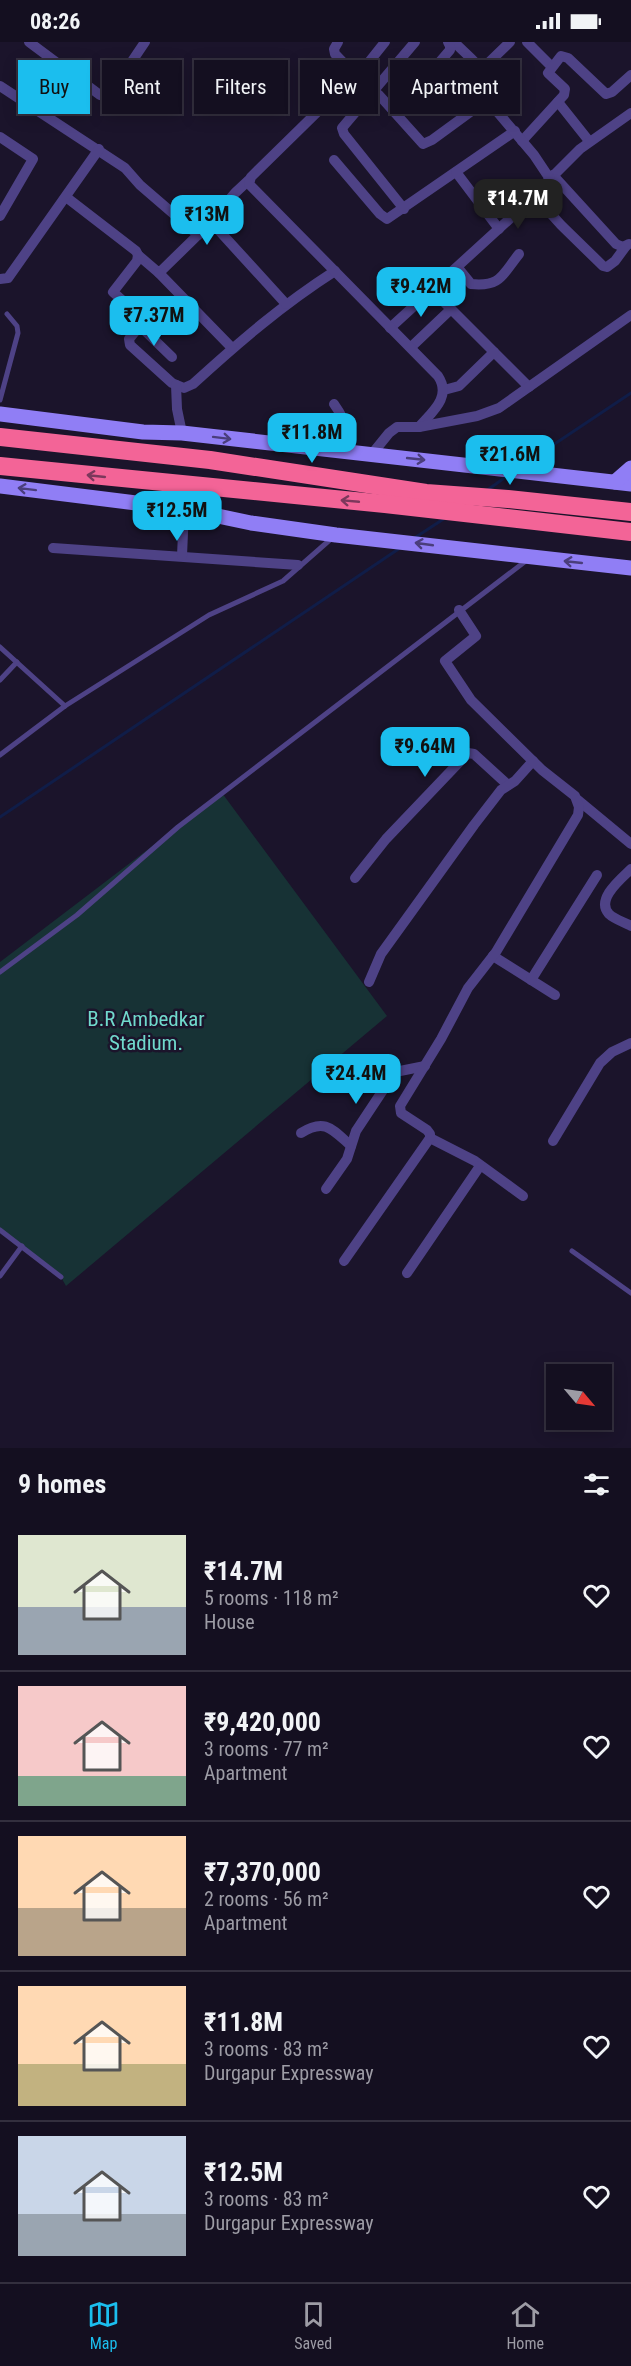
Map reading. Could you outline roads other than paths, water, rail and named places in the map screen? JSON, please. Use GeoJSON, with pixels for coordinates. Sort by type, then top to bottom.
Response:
{"type":"FeatureCollection","features":[{"type":"Feature","properties":{"kind":"highway"},"geometry":{"type":"LineString","coordinates":[[0,437],[210,460],[426,493],[459,494],[631,512]]}},
{"type":"Feature","properties":{"kind":"highway"},"geometry":{"type":"LineString","coordinates":[[0,466],[450,511],[631,532]]}},
{"type":"Feature","properties":{"kind":"street"},"geometry":{"type":"LineString","coordinates":[[29,42],[100,95],[106,96],[110,94],[145,42]]}},
{"type":"Feature","properties":{"kind":"street"},"geometry":{"type":"LineString","coordinates":[[338,42],[334,49],[335,54],[341,60]]}},
{"type":"Feature","properties":{"kind":"street"},"geometry":{"type":"LineString","coordinates":[[370,60],[385,42]]}},
{"type":"Feature","properties":{"kind":"street"},"geometry":{"type":"LineString","coordinates":[[378,86],[415,42]]}},
{"type":"Feature","properties":{"kind":"street"},"geometry":{"type":"LineString","coordinates":[[491,60],[510,42]]}},
{"type":"Feature","properties":{"kind":"street"},"geometry":{"type":"LineString","coordinates":[[527,42],[551,66]]}},
{"type":"Feature","properties":{"kind":"street"},"geometry":{"type":"LineString","coordinates":[[440,60],[453,45],[470,60]]}},
{"type":"Feature","properties":{"kind":"street"},"geometry":{"type":"LineString","coordinates":[[522,141],[564,95],[565,89],[548,73],[551,66],[561,56],[564,56],[606,94],[612,92],[631,75]]}},
{"type":"Feature","properties":{"kind":"street"},"geometry":{"type":"LineString","coordinates":[[0,86],[50,121],[99,149],[125,168],[140,185],[198,235]]}},
{"type":"Feature","properties":{"kind":"street"},"geometry":{"type":"LineString","coordinates":[[378,95],[390,107]]}},
{"type":"Feature","properties":{"kind":"street"},"geometry":{"type":"LineString","coordinates":[[558,102],[589,141]]}},
{"type":"Feature","properties":{"kind":"street"},"geometry":{"type":"LineString","coordinates":[[390,328],[458,268],[589,141],[631,112]]}},
{"type":"Feature","properties":{"kind":"street"},"geometry":{"type":"LineString","coordinates":[[159,273],[207,226],[258,168],[314,114]]}},
{"type":"Feature","properties":{"kind":"street"},"geometry":{"type":"LineString","coordinates":[[353,114],[343,125],[342,130],[404,209]]}},
{"type":"Feature","properties":{"kind":"street"},"geometry":{"type":"LineString","coordinates":[[397,114],[423,144],[427,144],[468,114]]}},
{"type":"Feature","properties":{"kind":"street"},"geometry":{"type":"LineString","coordinates":[[500,114],[551,177],[616,244],[620,247],[629,244]]}},
{"type":"Feature","properties":{"kind":"street"},"geometry":{"type":"LineString","coordinates":[[334,160],[382,217],[390,218],[515,131]]}},
{"type":"Feature","properties":{"kind":"street"},"geometry":{"type":"LineString","coordinates":[[0,136],[33,159],[0,216]]}},
{"type":"Feature","properties":{"kind":"street"},"geometry":{"type":"LineString","coordinates":[[0,279],[8,278],[99,149]]}},
{"type":"Feature","properties":{"kind":"street"},"geometry":{"type":"LineString","coordinates":[[456,172],[499,229]]}},
{"type":"Feature","properties":{"kind":"street"},"geometry":{"type":"LineString","coordinates":[[250,179],[249,184],[438,376],[444,390],[440,402],[419,427]]}},
{"type":"Feature","properties":{"kind":"street"},"geometry":{"type":"LineString","coordinates":[[534,195],[603,266],[608,267],[629,244]]}},
{"type":"Feature","properties":{"kind":"street"},"geometry":{"type":"LineString","coordinates":[[66,197],[134,249],[232,348]]}},
{"type":"Feature","properties":{"kind":"street"},"geometry":{"type":"LineString","coordinates":[[207,226],[213,224],[216,226],[286,304]]}},
{"type":"Feature","properties":{"kind":"street"},"geometry":{"type":"LineString","coordinates":[[458,268],[471,284],[490,285],[519,254]]}},
{"type":"Feature","properties":{"kind":"street"},"geometry":{"type":"LineString","coordinates":[[138,255],[135,264],[113,292],[143,320],[129,339],[130,345],[176,385],[184,388],[191,386],[232,348],[286,304],[335,272]]}},
{"type":"Feature","properties":{"kind":"street"},"geometry":{"type":"LineString","coordinates":[[432,290],[529,387]]}},
{"type":"Feature","properties":{"kind":"street"},"geometry":{"type":"LineString","coordinates":[[411,347],[451,309]]}},
{"type":"Feature","properties":{"kind":"street"},"geometry":{"type":"LineString","coordinates":[[372,454],[394,429],[401,426],[419,427],[488,413],[499,408],[631,315]]}},
{"type":"Feature","properties":{"kind":"street"},"geometry":{"type":"LineString","coordinates":[[140,326],[158,340],[172,357]]}},
{"type":"Feature","properties":{"kind":"street"},"geometry":{"type":"LineString","coordinates":[[444,390],[459,386],[494,352]]}},
{"type":"Feature","properties":{"kind":"street"},"geometry":{"type":"LineString","coordinates":[[176,385],[177,409],[182,433]]}},
{"type":"Feature","properties":{"kind":"street"},"geometry":{"type":"LineString","coordinates":[[334,404],[345,420],[346,431],[340,451]]}},
{"type":"Feature","properties":{"kind":"street"},"geometry":{"type":"LineString","coordinates":[[0,414],[143,432],[182,433],[631,484]]}},
{"type":"Feature","properties":{"kind":"street"},"geometry":{"type":"LineString","coordinates":[[615,482],[631,468]]}},
{"type":"Feature","properties":{"kind":"street"},"geometry":{"type":"LineString","coordinates":[[0,486],[184,509],[251,523],[336,535],[391,539],[631,567]]}},
{"type":"Feature","properties":{"kind":"street"},"geometry":{"type":"LineString","coordinates":[[182,556],[184,509]]}},
{"type":"Feature","properties":{"kind":"street"},"geometry":{"type":"LineString","coordinates":[[53,548],[298,565]]}},
{"type":"Feature","properties":{"kind":"street"},"geometry":{"type":"LineString","coordinates":[[459,610],[476,636],[445,661],[464,693],[533,761],[631,844]]}},
{"type":"Feature","properties":{"kind":"street"},"geometry":{"type":"LineString","coordinates":[[355,878],[386,839],[468,753],[474,754],[508,785]]}},
{"type":"Feature","properties":{"kind":"street"},"geometry":{"type":"LineString","coordinates":[[369,982],[381,954],[494,798],[521,776],[533,761]]}},
{"type":"Feature","properties":{"kind":"street"},"geometry":{"type":"LineString","coordinates":[[523,1196],[480,1166],[430,1138],[428,1130],[399,1109],[468,988],[493,956],[578,815],[577,800]]}},
{"type":"Feature","properties":{"kind":"street"},"geometry":{"type":"LineString","coordinates":[[631,869],[610,891],[605,904],[611,916],[631,926]]}},
{"type":"Feature","properties":{"kind":"street"},"geometry":{"type":"LineString","coordinates":[[531,980],[597,875]]}},
{"type":"Feature","properties":{"kind":"street"},"geometry":{"type":"LineString","coordinates":[[493,956],[555,995]]}},
{"type":"Feature","properties":{"kind":"street"},"geometry":{"type":"LineString","coordinates":[[553,1141],[600,1062],[612,1052],[631,1043]]}},
{"type":"Feature","properties":{"kind":"street"},"geometry":{"type":"LineString","coordinates":[[326,1190],[347,1160],[356,1131],[395,1072],[425,1066]]}},
{"type":"Feature","properties":{"kind":"street"},"geometry":{"type":"LineString","coordinates":[[301,1133],[315,1125],[325,1125],[351,1146]]}},
{"type":"Feature","properties":{"kind":"street"},"geometry":{"type":"LineString","coordinates":[[344,1261],[430,1138]]}},
{"type":"Feature","properties":{"kind":"street"},"geometry":{"type":"LineString","coordinates":[[407,1273],[480,1166]]}},
{"type":"Feature","properties":{"kind":"lane"},"geometry":{"type":"LineString","coordinates":[[0,400],[18,333],[17,326],[7,314]]}},
{"type":"Feature","properties":{"kind":"lane"},"geometry":{"type":"LineString","coordinates":[[0,755],[65,706],[209,615],[283,581],[298,565],[336,535]]}},
{"type":"Feature","properties":{"kind":"lane"},"geometry":{"type":"LineString","coordinates":[[0,972],[76,915],[178,827],[531,557]]}},
{"type":"Feature","properties":{"kind":"lane"},"geometry":{"type":"LineString","coordinates":[[0,647],[65,706]]}},
{"type":"Feature","properties":{"kind":"lane"},"geometry":{"type":"LineString","coordinates":[[0,680],[17,662]]}},
{"type":"Feature","properties":{"kind":"lane"},"geometry":{"type":"LineString","coordinates":[[0,1230],[61,1277]]}},
{"type":"Feature","properties":{"kind":"lane"},"geometry":{"type":"LineString","coordinates":[[0,1276],[22,1246]]}},
{"type":"Feature","properties":{"kind":"lane"},"geometry":{"type":"LineString","coordinates":[[572,1251],[631,1293]]}},
{"type":"Feature","properties":{"kind":"waterway"},"geometry":{"type":"LineString","coordinates":[[523,465],[631,393]]}},
{"type":"Feature","properties":{"kind":"waterway"},"geometry":{"type":"LineString","coordinates":[[486,491],[507,476]]}},
{"type":"Feature","properties":{"kind":"waterway"},"geometry":{"type":"LineString","coordinates":[[416,537],[445,518]]}},
{"type":"Feature","properties":{"kind":"waterway"},"geometry":{"type":"LineString","coordinates":[[0,817],[400,548]]}},
{"type":"Feature","properties":{"kind":"park label","name":"B.R Ambedkar Stadium."},"geometry":{"type":"Point","coordinates":[146,1031]}}]}
